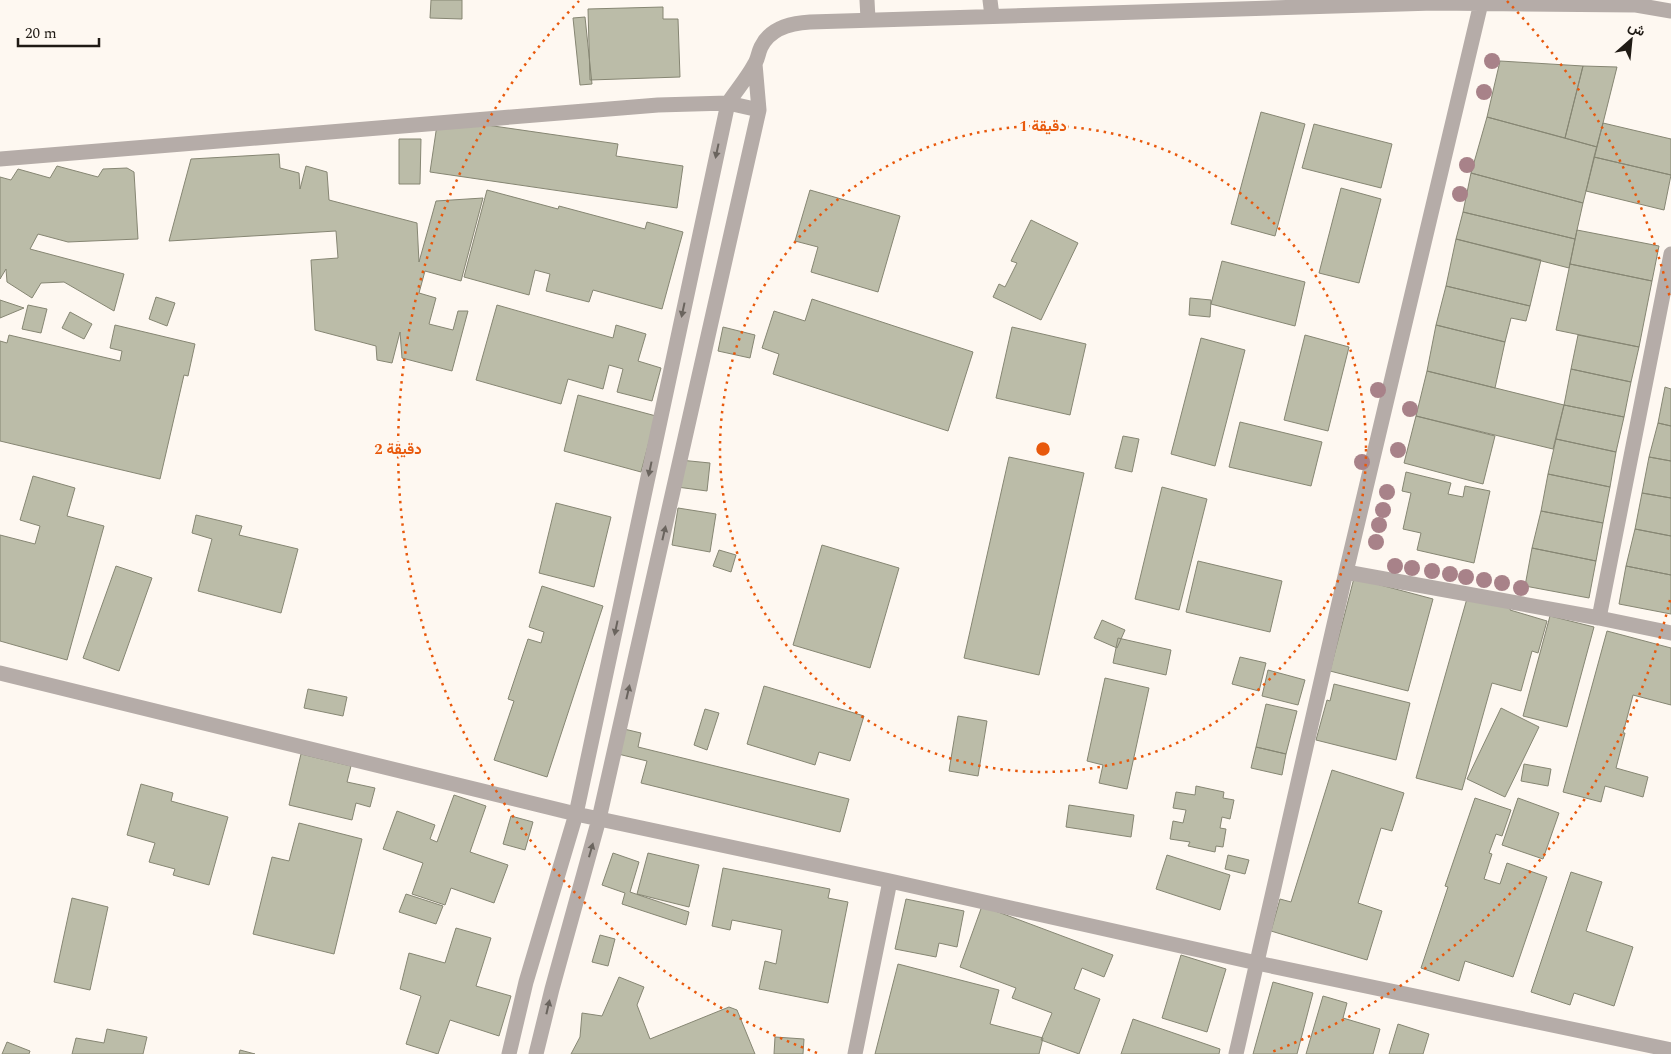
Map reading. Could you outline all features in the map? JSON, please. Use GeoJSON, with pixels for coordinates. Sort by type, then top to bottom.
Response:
{"type":"FeatureCollection","features":[{"type":"Feature","properties":{"kind":"street"},"geometry":{"type":"LineString","coordinates":[[867,0],[868,19]]}},
{"type":"Feature","properties":{"kind":"street"},"geometry":{"type":"LineString","coordinates":[[990,0],[992,16]]}},
{"type":"Feature","properties":{"kind":"street"},"geometry":{"type":"LineString","coordinates":[[509,1054],[526,982],[576,814],[728,103],[755,64],[761,46],[772,33],[781,27],[796,23],[1247,4],[1434,1],[1481,4],[1636,5],[1671,11]]}},
{"type":"Feature","properties":{"kind":"street"},"geometry":{"type":"LineString","coordinates":[[1236,1054],[1346,572],[1481,4]]}},
{"type":"Feature","properties":{"kind":"street"},"geometry":{"type":"LineString","coordinates":[[536,1054],[599,819],[759,110],[755,64]]}},
{"type":"Feature","properties":{"kind":"street"},"geometry":{"type":"LineString","coordinates":[[0,159],[658,105],[728,103],[759,110]]}},
{"type":"Feature","properties":{"kind":"street"},"geometry":{"type":"LineString","coordinates":[[1599,618],[1671,254]]}},
{"type":"Feature","properties":{"kind":"street"},"geometry":{"type":"LineString","coordinates":[[1346,572],[1671,633]]}},
{"type":"Feature","properties":{"kind":"street"},"geometry":{"type":"LineString","coordinates":[[0,673],[576,814],[890,881],[1257,963],[1671,1050]]}},
{"type":"Feature","properties":{"kind":"street"},"geometry":{"type":"LineString","coordinates":[[855,1054],[890,881]]}},
{"type":"Feature","properties":{"kind":"building"},"geometry":{"type":"Polygon","coordinates":[[[431,0],[462,0],[462,19],[430,18],[431,0]]]}},
{"type":"Feature","properties":{"kind":"building"},"geometry":{"type":"Polygon","coordinates":[[[663,7],[663,19],[678,19],[680,77],[590,80],[588,9],[663,7]]]}},
{"type":"Feature","properties":{"kind":"building"},"geometry":{"type":"Polygon","coordinates":[[[585,17],[592,84],[580,85],[573,18],[585,17]]]}},
{"type":"Feature","properties":{"kind":"building"},"geometry":{"type":"Polygon","coordinates":[[[1500,61],[1583,66],[1565,138],[1487,117],[1500,61]]]}},
{"type":"Feature","properties":{"kind":"building"},"geometry":{"type":"Polygon","coordinates":[[[1583,66],[1617,67],[1597,147],[1565,138],[1583,66]]]}},
{"type":"Feature","properties":{"kind":"building"},"geometry":{"type":"Polygon","coordinates":[[[1261,112],[1305,124],[1275,236],[1231,224],[1261,112]]]}},
{"type":"Feature","properties":{"kind":"building"},"geometry":{"type":"Polygon","coordinates":[[[1487,117],[1597,147],[1583,203],[1471,173],[1487,117]]]}},
{"type":"Feature","properties":{"kind":"building"},"geometry":{"type":"Polygon","coordinates":[[[438,118],[618,144],[616,156],[683,166],[677,208],[430,172],[438,118]]]}},
{"type":"Feature","properties":{"kind":"building"},"geometry":{"type":"Polygon","coordinates":[[[1603,123],[1671,139],[1671,175],[1594,157],[1603,123]]]}},
{"type":"Feature","properties":{"kind":"building"},"geometry":{"type":"Polygon","coordinates":[[[1314,124],[1392,144],[1381,188],[1302,168],[1314,124]]]}},
{"type":"Feature","properties":{"kind":"building"},"geometry":{"type":"Polygon","coordinates":[[[399,139],[421,139],[420,184],[399,184],[399,139]]]}},
{"type":"Feature","properties":{"kind":"building"},"geometry":{"type":"Polygon","coordinates":[[[279,154],[280,168],[299,173],[300,189],[306,166],[327,172],[329,200],[417,223],[419,262],[436,201],[483,198],[461,281],[425,271],[419,293],[436,298],[429,324],[453,330],[458,311],[468,311],[452,371],[402,358],[400,332],[392,363],[377,360],[376,346],[315,330],[311,260],[338,258],[336,231],[169,241],[191,159],[279,154]]]}},
{"type":"Feature","properties":{"kind":"building"},"geometry":{"type":"Polygon","coordinates":[[[1594,157],[1671,175],[1664,210],[1586,191],[1594,157]]]}},
{"type":"Feature","properties":{"kind":"building"},"geometry":{"type":"Polygon","coordinates":[[[57,166],[98,177],[103,169],[127,168],[134,172],[138,239],[68,242],[38,234],[30,249],[124,274],[114,311],[64,282],[41,283],[32,298],[7,282],[6,269],[0,279],[0,177],[11,180],[18,169],[50,178],[57,166]]]}},
{"type":"Feature","properties":{"kind":"building"},"geometry":{"type":"Polygon","coordinates":[[[1471,173],[1583,203],[1575,239],[1463,212],[1471,173]]]}},
{"type":"Feature","properties":{"kind":"building"},"geometry":{"type":"Polygon","coordinates":[[[1341,188],[1381,199],[1359,283],[1319,273],[1341,188]]]}},
{"type":"Feature","properties":{"kind":"building"},"geometry":{"type":"Polygon","coordinates":[[[487,190],[558,209],[559,206],[645,229],[647,222],[683,232],[662,309],[593,290],[589,302],[546,291],[550,274],[535,270],[529,295],[464,277],[487,190]]]}},
{"type":"Feature","properties":{"kind":"building"},"geometry":{"type":"Polygon","coordinates":[[[810,190],[900,216],[878,292],[811,272],[818,247],[795,241],[810,190]]]}},
{"type":"Feature","properties":{"kind":"building"},"geometry":{"type":"Polygon","coordinates":[[[1463,212],[1575,239],[1569,268],[1456,239],[1463,212]]]}},
{"type":"Feature","properties":{"kind":"building"},"geometry":{"type":"Polygon","coordinates":[[[1031,220],[1078,243],[1041,320],[993,297],[999,284],[1005,287],[1017,263],[1011,261],[1031,220]]]}},
{"type":"Feature","properties":{"kind":"building"},"geometry":{"type":"Polygon","coordinates":[[[1577,230],[1659,246],[1652,281],[1570,264],[1577,230]]]}},
{"type":"Feature","properties":{"kind":"building"},"geometry":{"type":"Polygon","coordinates":[[[1456,239],[1541,260],[1530,306],[1446,286],[1456,239]]]}},
{"type":"Feature","properties":{"kind":"building"},"geometry":{"type":"Polygon","coordinates":[[[1222,261],[1305,282],[1295,326],[1211,304],[1222,261]]]}},
{"type":"Feature","properties":{"kind":"building"},"geometry":{"type":"Polygon","coordinates":[[[1570,264],[1652,281],[1639,347],[1556,330],[1570,264]]]}},
{"type":"Feature","properties":{"kind":"building"},"geometry":{"type":"Polygon","coordinates":[[[1446,286],[1530,306],[1526,321],[1511,318],[1505,342],[1436,325],[1446,286]]]}},
{"type":"Feature","properties":{"kind":"building"},"geometry":{"type":"Polygon","coordinates":[[[156,297],[175,303],[167,326],[149,319],[156,297]]]}},
{"type":"Feature","properties":{"kind":"building"},"geometry":{"type":"Polygon","coordinates":[[[1190,298],[1211,300],[1210,317],[1189,315],[1190,298]]]}},
{"type":"Feature","properties":{"kind":"building"},"geometry":{"type":"Polygon","coordinates":[[[812,299],[973,352],[948,431],[773,374],[779,354],[762,348],[774,311],[805,321],[812,299]]]}},
{"type":"Feature","properties":{"kind":"building"},"geometry":{"type":"Polygon","coordinates":[[[0,300],[24,308],[0,318],[0,300]]]}},
{"type":"Feature","properties":{"kind":"building"},"geometry":{"type":"Polygon","coordinates":[[[28,305],[47,309],[41,333],[22,329],[28,305]]]}},
{"type":"Feature","properties":{"kind":"building"},"geometry":{"type":"Polygon","coordinates":[[[497,305],[613,338],[616,325],[646,334],[638,361],[661,368],[652,401],[617,392],[623,369],[609,365],[603,389],[568,379],[561,404],[476,380],[497,305]]]}},
{"type":"Feature","properties":{"kind":"building"},"geometry":{"type":"Polygon","coordinates":[[[70,312],[92,324],[84,339],[62,328],[70,312]]]}},
{"type":"Feature","properties":{"kind":"building"},"geometry":{"type":"Polygon","coordinates":[[[115,325],[195,344],[188,376],[184,375],[160,479],[0,441],[0,341],[7,343],[9,335],[120,361],[122,351],[110,348],[115,325]]]}},
{"type":"Feature","properties":{"kind":"building"},"geometry":{"type":"Polygon","coordinates":[[[1436,325],[1505,342],[1495,388],[1427,371],[1436,325]]]}},
{"type":"Feature","properties":{"kind":"building"},"geometry":{"type":"Polygon","coordinates":[[[723,327],[755,335],[750,358],[718,351],[723,327]]]}},
{"type":"Feature","properties":{"kind":"building"},"geometry":{"type":"Polygon","coordinates":[[[1012,327],[1086,344],[1070,415],[996,398],[1012,327]]]}},
{"type":"Feature","properties":{"kind":"building"},"geometry":{"type":"Polygon","coordinates":[[[1305,335],[1349,347],[1328,431],[1284,420],[1305,335]]]}},
{"type":"Feature","properties":{"kind":"building"},"geometry":{"type":"Polygon","coordinates":[[[1578,335],[1639,347],[1631,382],[1571,369],[1578,335]]]}},
{"type":"Feature","properties":{"kind":"building"},"geometry":{"type":"Polygon","coordinates":[[[1201,338],[1245,350],[1215,466],[1171,454],[1201,338]]]}},
{"type":"Feature","properties":{"kind":"building"},"geometry":{"type":"Polygon","coordinates":[[[1571,369],[1631,382],[1624,417],[1564,405],[1571,369]]]}},
{"type":"Feature","properties":{"kind":"building"},"geometry":{"type":"Polygon","coordinates":[[[1427,371],[1564,405],[1553,449],[1416,416],[1427,371]]]}},
{"type":"Feature","properties":{"kind":"building"},"geometry":{"type":"Polygon","coordinates":[[[1665,387],[1671,389],[1671,426],[1658,423],[1665,387]]]}},
{"type":"Feature","properties":{"kind":"building"},"geometry":{"type":"Polygon","coordinates":[[[578,395],[656,416],[641,472],[564,451],[578,395]]]}},
{"type":"Feature","properties":{"kind":"building"},"geometry":{"type":"Polygon","coordinates":[[[1564,405],[1624,417],[1616,452],[1556,439],[1564,405]]]}},
{"type":"Feature","properties":{"kind":"building"},"geometry":{"type":"Polygon","coordinates":[[[1416,416],[1495,436],[1483,484],[1404,463],[1416,416]]]}},
{"type":"Feature","properties":{"kind":"building"},"geometry":{"type":"Polygon","coordinates":[[[1240,422],[1322,442],[1311,486],[1229,467],[1240,422]]]}},
{"type":"Feature","properties":{"kind":"building"},"geometry":{"type":"Polygon","coordinates":[[[1658,423],[1671,426],[1671,461],[1649,457],[1658,423]]]}},
{"type":"Feature","properties":{"kind":"building"},"geometry":{"type":"Polygon","coordinates":[[[1123,436],[1139,439],[1132,472],[1115,468],[1123,436]]]}},
{"type":"Feature","properties":{"kind":"building"},"geometry":{"type":"Polygon","coordinates":[[[1556,439],[1616,452],[1610,487],[1548,474],[1556,439]]]}},
{"type":"Feature","properties":{"kind":"building"},"geometry":{"type":"Polygon","coordinates":[[[1009,457],[1084,473],[1039,675],[964,658],[1009,457]]]}},
{"type":"Feature","properties":{"kind":"building"},"geometry":{"type":"Polygon","coordinates":[[[1649,457],[1671,461],[1671,498],[1642,493],[1649,457]]]}},
{"type":"Feature","properties":{"kind":"building"},"geometry":{"type":"Polygon","coordinates":[[[680,460],[710,463],[707,491],[677,487],[680,460]]]}},
{"type":"Feature","properties":{"kind":"building"},"geometry":{"type":"Polygon","coordinates":[[[1406,472],[1451,483],[1448,494],[1463,497],[1465,486],[1490,491],[1474,563],[1417,550],[1421,533],[1403,529],[1411,493],[1402,491],[1406,472]]]}},
{"type":"Feature","properties":{"kind":"building"},"geometry":{"type":"Polygon","coordinates":[[[1548,474],[1610,487],[1603,523],[1541,511],[1548,474]]]}},
{"type":"Feature","properties":{"kind":"building"},"geometry":{"type":"Polygon","coordinates":[[[33,476],[75,488],[67,516],[104,526],[67,660],[0,641],[0,535],[35,544],[40,526],[20,520],[33,476]]]}},
{"type":"Feature","properties":{"kind":"building"},"geometry":{"type":"Polygon","coordinates":[[[1162,487],[1207,499],[1179,610],[1135,599],[1162,487]]]}},
{"type":"Feature","properties":{"kind":"building"},"geometry":{"type":"Polygon","coordinates":[[[1642,493],[1671,498],[1671,536],[1635,529],[1642,493]]]}},
{"type":"Feature","properties":{"kind":"building"},"geometry":{"type":"Polygon","coordinates":[[[556,503],[611,517],[594,587],[539,573],[556,503]]]}},
{"type":"Feature","properties":{"kind":"building"},"geometry":{"type":"Polygon","coordinates":[[[678,508],[716,514],[710,552],[672,545],[678,508]]]}},
{"type":"Feature","properties":{"kind":"building"},"geometry":{"type":"Polygon","coordinates":[[[1541,511],[1603,523],[1596,561],[1532,548],[1541,511]]]}},
{"type":"Feature","properties":{"kind":"building"},"geometry":{"type":"Polygon","coordinates":[[[196,515],[242,526],[239,535],[298,549],[281,613],[198,591],[212,539],[192,533],[196,515]]]}},
{"type":"Feature","properties":{"kind":"building"},"geometry":{"type":"Polygon","coordinates":[[[1635,529],[1671,536],[1671,575],[1626,566],[1635,529]]]}},
{"type":"Feature","properties":{"kind":"building"},"geometry":{"type":"Polygon","coordinates":[[[822,545],[899,568],[870,668],[793,645],[822,545]]]}},
{"type":"Feature","properties":{"kind":"building"},"geometry":{"type":"Polygon","coordinates":[[[1532,548],[1596,561],[1589,598],[1525,586],[1532,548]]]}},
{"type":"Feature","properties":{"kind":"building"},"geometry":{"type":"Polygon","coordinates":[[[719,550],[736,555],[731,572],[713,566],[719,550]]]}},
{"type":"Feature","properties":{"kind":"building"},"geometry":{"type":"Polygon","coordinates":[[[1198,561],[1282,581],[1270,632],[1186,612],[1198,561]]]}},
{"type":"Feature","properties":{"kind":"building"},"geometry":{"type":"Polygon","coordinates":[[[116,566],[152,578],[119,671],[83,658],[116,566]]]}},
{"type":"Feature","properties":{"kind":"building"},"geometry":{"type":"Polygon","coordinates":[[[1626,566],[1671,575],[1671,614],[1619,604],[1626,566]]]}},
{"type":"Feature","properties":{"kind":"building"},"geometry":{"type":"Polygon","coordinates":[[[1354,578],[1433,599],[1408,691],[1330,671],[1354,578]]]}},
{"type":"Feature","properties":{"kind":"building"},"geometry":{"type":"Polygon","coordinates":[[[542,586],[603,606],[547,777],[494,760],[514,701],[508,699],[528,639],[541,643],[544,632],[529,627],[542,586]]]}},
{"type":"Feature","properties":{"kind":"building"},"geometry":{"type":"Polygon","coordinates":[[[1468,595],[1511,607],[1510,610],[1547,621],[1538,653],[1532,651],[1521,691],[1492,683],[1462,790],[1416,778],[1468,595]]]}},
{"type":"Feature","properties":{"kind":"building"},"geometry":{"type":"Polygon","coordinates":[[[1550,616],[1594,627],[1567,727],[1523,716],[1550,616]]]}},
{"type":"Feature","properties":{"kind":"building"},"geometry":{"type":"Polygon","coordinates":[[[1102,620],[1125,630],[1117,648],[1094,638],[1102,620]]]}},
{"type":"Feature","properties":{"kind":"building"},"geometry":{"type":"Polygon","coordinates":[[[1607,631],[1671,648],[1671,705],[1633,695],[1616,768],[1648,777],[1643,797],[1605,786],[1601,802],[1563,792],[1607,631]]]}},
{"type":"Feature","properties":{"kind":"building"},"geometry":{"type":"Polygon","coordinates":[[[1118,638],[1171,650],[1166,675],[1113,663],[1118,638]]]}},
{"type":"Feature","properties":{"kind":"building"},"geometry":{"type":"Polygon","coordinates":[[[1240,657],[1266,663],[1259,691],[1232,684],[1240,657]]]}},
{"type":"Feature","properties":{"kind":"building"},"geometry":{"type":"Polygon","coordinates":[[[1268,670],[1305,680],[1298,705],[1262,696],[1268,670]]]}},
{"type":"Feature","properties":{"kind":"building"},"geometry":{"type":"Polygon","coordinates":[[[1105,678],[1149,688],[1127,789],[1099,783],[1103,765],[1087,761],[1105,678]]]}},
{"type":"Feature","properties":{"kind":"building"},"geometry":{"type":"Polygon","coordinates":[[[1334,684],[1410,703],[1396,760],[1316,740],[1327,700],[1330,701],[1334,684]]]}},
{"type":"Feature","properties":{"kind":"building"},"geometry":{"type":"Polygon","coordinates":[[[764,686],[864,716],[850,761],[819,752],[815,765],[747,744],[764,686]]]}},
{"type":"Feature","properties":{"kind":"building"},"geometry":{"type":"Polygon","coordinates":[[[308,689],[347,697],[343,716],[304,708],[308,689]]]}},
{"type":"Feature","properties":{"kind":"building"},"geometry":{"type":"Polygon","coordinates":[[[1266,704],[1297,711],[1286,754],[1256,747],[1266,704]]]}},
{"type":"Feature","properties":{"kind":"building"},"geometry":{"type":"Polygon","coordinates":[[[1501,708],[1539,727],[1505,797],[1467,779],[1501,708]]]}},
{"type":"Feature","properties":{"kind":"building"},"geometry":{"type":"Polygon","coordinates":[[[705,709],[719,713],[707,750],[694,745],[705,709]]]}},
{"type":"Feature","properties":{"kind":"building"},"geometry":{"type":"Polygon","coordinates":[[[958,716],[987,721],[978,776],[949,771],[958,716]]]}},
{"type":"Feature","properties":{"kind":"building"},"geometry":{"type":"Polygon","coordinates":[[[624,729],[641,733],[638,747],[849,799],[840,832],[641,783],[647,761],[618,754],[624,729]]]}},
{"type":"Feature","properties":{"kind":"building"},"geometry":{"type":"Polygon","coordinates":[[[1256,747],[1286,754],[1282,775],[1251,768],[1256,747]]]}},
{"type":"Feature","properties":{"kind":"building"},"geometry":{"type":"Polygon","coordinates":[[[301,754],[351,766],[347,782],[375,788],[370,807],[356,803],[352,820],[289,805],[301,754]]]}},
{"type":"Feature","properties":{"kind":"building"},"geometry":{"type":"Polygon","coordinates":[[[1524,764],[1551,769],[1548,786],[1521,781],[1524,764]]]}},
{"type":"Feature","properties":{"kind":"building"},"geometry":{"type":"Polygon","coordinates":[[[1332,770],[1404,793],[1392,831],[1381,828],[1358,903],[1382,911],[1367,960],[1271,931],[1280,899],[1291,902],[1332,770]]]}},
{"type":"Feature","properties":{"kind":"building"},"geometry":{"type":"Polygon","coordinates":[[[141,784],[173,793],[171,801],[228,817],[209,885],[173,875],[175,869],[149,862],[155,843],[127,835],[141,784]]]}},
{"type":"Feature","properties":{"kind":"building"},"geometry":{"type":"Polygon","coordinates":[[[1196,786],[1224,792],[1223,798],[1234,800],[1230,819],[1222,817],[1220,828],[1226,829],[1223,847],[1216,846],[1215,852],[1188,846],[1190,842],[1170,839],[1173,821],[1183,823],[1186,810],[1173,808],[1176,792],[1195,795],[1196,786]]]}},
{"type":"Feature","properties":{"kind":"building"},"geometry":{"type":"Polygon","coordinates":[[[454,795],[486,806],[470,852],[508,865],[494,903],[451,888],[445,905],[412,894],[423,863],[383,849],[397,811],[435,825],[430,839],[437,842],[454,795]]]}},
{"type":"Feature","properties":{"kind":"building"},"geometry":{"type":"Polygon","coordinates":[[[1475,798],[1511,810],[1502,836],[1496,834],[1489,853],[1492,854],[1484,879],[1500,884],[1507,863],[1547,877],[1513,977],[1465,961],[1459,981],[1421,968],[1448,887],[1445,886],[1475,798]]]}},
{"type":"Feature","properties":{"kind":"building"},"geometry":{"type":"Polygon","coordinates":[[[1518,798],[1559,813],[1543,859],[1502,845],[1518,798]]]}},
{"type":"Feature","properties":{"kind":"building"},"geometry":{"type":"Polygon","coordinates":[[[1069,805],[1134,815],[1131,837],[1066,827],[1069,805]]]}},
{"type":"Feature","properties":{"kind":"building"},"geometry":{"type":"Polygon","coordinates":[[[511,816],[533,822],[525,850],[503,844],[511,816]]]}},
{"type":"Feature","properties":{"kind":"building"},"geometry":{"type":"Polygon","coordinates":[[[299,823],[362,839],[334,954],[253,934],[272,857],[289,861],[299,823]]]}},
{"type":"Feature","properties":{"kind":"building"},"geometry":{"type":"Polygon","coordinates":[[[613,853],[639,862],[630,892],[689,912],[686,925],[622,904],[625,893],[602,885],[613,853]]]}},
{"type":"Feature","properties":{"kind":"building"},"geometry":{"type":"Polygon","coordinates":[[[648,853],[699,865],[689,907],[637,894],[648,853]]]}},
{"type":"Feature","properties":{"kind":"building"},"geometry":{"type":"Polygon","coordinates":[[[1167,855],[1230,875],[1220,910],[1156,889],[1167,855]]]}},
{"type":"Feature","properties":{"kind":"building"},"geometry":{"type":"Polygon","coordinates":[[[1228,855],[1249,860],[1245,874],[1225,869],[1228,855]]]}},
{"type":"Feature","properties":{"kind":"building"},"geometry":{"type":"Polygon","coordinates":[[[723,868],[830,889],[828,898],[848,902],[828,1003],[759,989],[765,961],[776,964],[782,930],[732,920],[730,930],[712,926],[723,868]]]}},
{"type":"Feature","properties":{"kind":"building"},"geometry":{"type":"Polygon","coordinates":[[[1571,872],[1602,882],[1586,931],[1633,947],[1614,1006],[1574,993],[1570,1005],[1531,992],[1571,872]]]}},
{"type":"Feature","properties":{"kind":"building"},"geometry":{"type":"Polygon","coordinates":[[[406,894],[443,906],[436,924],[399,912],[406,894]]]}},
{"type":"Feature","properties":{"kind":"building"},"geometry":{"type":"Polygon","coordinates":[[[72,898],[108,907],[90,990],[54,982],[72,898]]]}},
{"type":"Feature","properties":{"kind":"building"},"geometry":{"type":"Polygon","coordinates":[[[906,899],[964,911],[957,947],[939,943],[936,957],[895,949],[906,899]]]}},
{"type":"Feature","properties":{"kind":"building"},"geometry":{"type":"Polygon","coordinates":[[[982,906],[1113,955],[1104,977],[1082,968],[1074,989],[1100,999],[1079,1054],[1041,1040],[1052,1013],[1012,998],[1016,988],[960,967],[982,906]]]}},
{"type":"Feature","properties":{"kind":"building"},"geometry":{"type":"Polygon","coordinates":[[[456,928],[491,938],[476,986],[511,996],[499,1036],[450,1020],[438,1054],[406,1044],[421,996],[400,989],[409,953],[445,963],[456,928]]]}},
{"type":"Feature","properties":{"kind":"building"},"geometry":{"type":"Polygon","coordinates":[[[600,935],[615,939],[608,966],[592,962],[600,935]]]}},
{"type":"Feature","properties":{"kind":"building"},"geometry":{"type":"Polygon","coordinates":[[[1181,955],[1226,969],[1207,1032],[1162,1018],[1181,955]]]}},
{"type":"Feature","properties":{"kind":"building"},"geometry":{"type":"Polygon","coordinates":[[[898,964],[999,990],[990,1024],[1043,1038],[1039,1054],[875,1054],[898,964]]]}},
{"type":"Feature","properties":{"kind":"building"},"geometry":{"type":"Polygon","coordinates":[[[619,977],[644,987],[637,1005],[650,1039],[729,1007],[737,1010],[755,1054],[571,1054],[580,1037],[582,1013],[602,1016],[619,977]]]}},
{"type":"Feature","properties":{"kind":"building"},"geometry":{"type":"Polygon","coordinates":[[[1273,982],[1313,993],[1297,1054],[1253,1054],[1273,982]]]}},
{"type":"Feature","properties":{"kind":"building"},"geometry":{"type":"Polygon","coordinates":[[[1323,996],[1347,1003],[1343,1018],[1380,1029],[1373,1054],[1306,1054],[1323,996]]]}},
{"type":"Feature","properties":{"kind":"building"},"geometry":{"type":"Polygon","coordinates":[[[1133,1019],[1220,1049],[1219,1054],[1121,1054],[1133,1019]]]}},
{"type":"Feature","properties":{"kind":"building"},"geometry":{"type":"Polygon","coordinates":[[[1398,1024],[1429,1034],[1423,1054],[1389,1054],[1398,1024]]]}},
{"type":"Feature","properties":{"kind":"building"},"geometry":{"type":"Polygon","coordinates":[[[107,1029],[147,1037],[143,1054],[72,1054],[76,1038],[104,1043],[107,1029]]]}},
{"type":"Feature","properties":{"kind":"building"},"geometry":{"type":"Polygon","coordinates":[[[775,1037],[804,1039],[803,1054],[774,1054],[775,1037]]]}},
{"type":"Feature","properties":{"kind":"building"},"geometry":{"type":"Polygon","coordinates":[[[7,1042],[30,1051],[29,1054],[2,1054],[7,1042]]]}},
{"type":"Feature","properties":{"kind":"building"},"geometry":{"type":"Polygon","coordinates":[[[240,1050],[255,1054],[239,1054],[240,1050]]]}}]}
